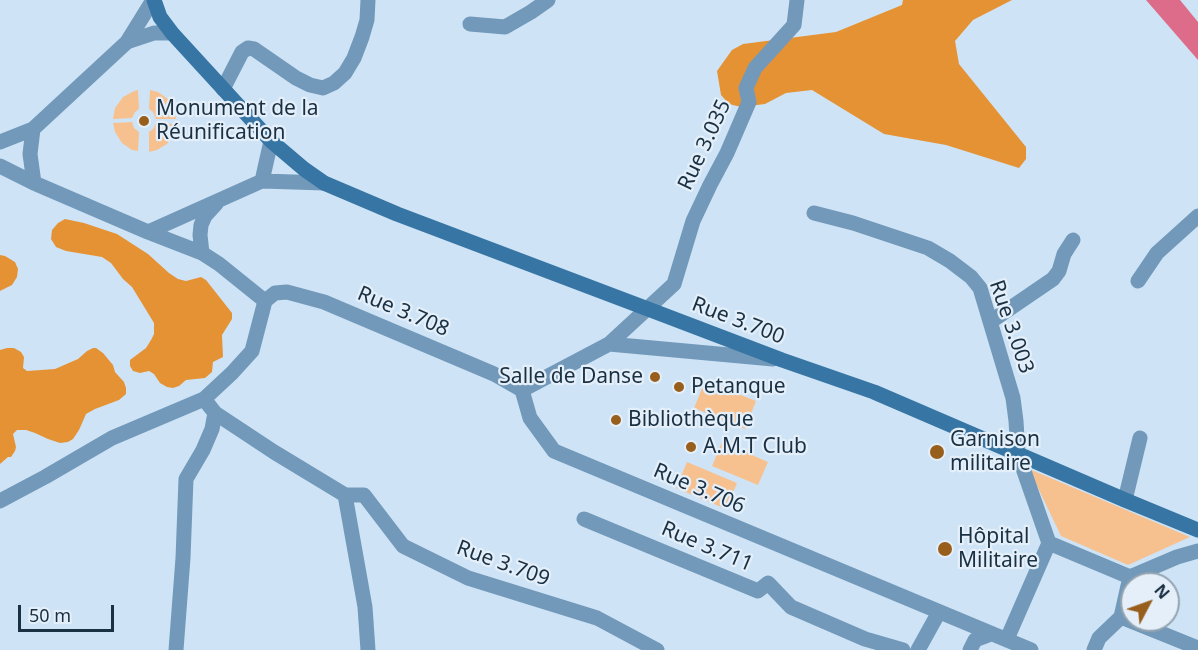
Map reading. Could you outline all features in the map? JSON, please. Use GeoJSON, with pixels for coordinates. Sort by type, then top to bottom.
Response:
{"type":"FeatureCollection","features":[{"type":"Feature","properties":{"kind":"main road"},"geometry":{"type":"LineString","coordinates":[[153,0],[160,17],[172,33],[271,141]]}},
{"type":"Feature","properties":{"kind":"main road","name":"Rue 3.700"},"geometry":{"type":"LineString","coordinates":[[271,141],[324,183],[387,210],[782,360],[874,392],[1125,501],[1198,530]]}},
{"type":"Feature","properties":{"kind":"street"},"geometry":{"type":"LineString","coordinates":[[0,142],[33,129],[127,42],[153,0]]}},
{"type":"Feature","properties":{"kind":"street"},"geometry":{"type":"LineString","coordinates":[[223,89],[242,52],[248,48],[254,49],[310,85],[323,88],[334,83],[345,73],[354,58],[367,20],[368,0]]}},
{"type":"Feature","properties":{"kind":"street"},"geometry":{"type":"LineString","coordinates":[[470,24],[505,27],[548,0]]}},
{"type":"Feature","properties":{"kind":"street","name":"Rue 3.035"},"geometry":{"type":"LineString","coordinates":[[648,309],[674,284],[693,221],[727,153],[749,102],[746,88],[755,68],[794,25],[797,0]]}},
{"type":"Feature","properties":{"kind":"street"},"geometry":{"type":"LineString","coordinates":[[127,42],[154,33],[172,33]]}},
{"type":"Feature","properties":{"kind":"street"},"geometry":{"type":"LineString","coordinates":[[33,129],[30,154],[34,183]]}},
{"type":"Feature","properties":{"kind":"street"},"geometry":{"type":"LineString","coordinates":[[262,181],[271,141]]}},
{"type":"Feature","properties":{"kind":"street"},"geometry":{"type":"LineString","coordinates":[[0,166],[34,183],[202,253],[265,301],[252,351],[204,399],[111,438],[0,501]]}},
{"type":"Feature","properties":{"kind":"street"},"geometry":{"type":"LineString","coordinates":[[148,232],[262,181],[324,183]]}},
{"type":"Feature","properties":{"kind":"street"},"geometry":{"type":"LineString","coordinates":[[202,253],[201,225],[205,216],[218,201]]}},
{"type":"Feature","properties":{"kind":"street","name":"Rue 3.003"},"geometry":{"type":"LineString","coordinates":[[814,213],[853,223],[928,248],[971,277],[980,288],[1013,398],[1018,454],[1049,543]]}},
{"type":"Feature","properties":{"kind":"street"},"geometry":{"type":"LineString","coordinates":[[1138,280],[1157,253],[1198,216]]}},
{"type":"Feature","properties":{"kind":"street"},"geometry":{"type":"LineString","coordinates":[[990,322],[1053,279],[1073,240]]}},
{"type":"Feature","properties":{"kind":"street","name":"Rue 3.708"},"geometry":{"type":"LineString","coordinates":[[265,301],[275,293],[287,292],[324,302],[494,374],[522,390]]}},
{"type":"Feature","properties":{"kind":"street"},"geometry":{"type":"LineString","coordinates":[[522,390],[609,344],[648,309]]}},
{"type":"Feature","properties":{"kind":"street"},"geometry":{"type":"LineString","coordinates":[[609,344],[782,360]]}},
{"type":"Feature","properties":{"kind":"street","name":"Rue 3.706"},"geometry":{"type":"LineString","coordinates":[[522,390],[530,418],[554,451],[1031,650]]}},
{"type":"Feature","properties":{"kind":"street","name":"Rue 3.709"},"geometry":{"type":"LineString","coordinates":[[204,399],[215,413],[345,495],[364,495],[403,546],[468,578],[597,618],[657,650]]}},
{"type":"Feature","properties":{"kind":"street"},"geometry":{"type":"LineString","coordinates":[[176,650],[186,479],[203,450],[212,429],[215,413]]}},
{"type":"Feature","properties":{"kind":"street"},"geometry":{"type":"LineString","coordinates":[[1125,501],[1140,438]]}},
{"type":"Feature","properties":{"kind":"street"},"geometry":{"type":"LineString","coordinates":[[345,495],[365,607],[368,650]]}},
{"type":"Feature","properties":{"kind":"street","name":"Rue 3.711"},"geometry":{"type":"LineString","coordinates":[[584,519],[758,591],[768,583],[791,608],[865,639],[903,650]]}},
{"type":"Feature","properties":{"kind":"street"},"geometry":{"type":"LineString","coordinates":[[1007,639],[1049,543],[1120,573]]}},
{"type":"Feature","properties":{"kind":"street"},"geometry":{"type":"LineString","coordinates":[[1142,572],[1198,551]]}},
{"type":"Feature","properties":{"kind":"street"},"geometry":{"type":"LineString","coordinates":[[918,650],[939,612]]}},
{"type":"Feature","properties":{"kind":"street"},"geometry":{"type":"LineString","coordinates":[[1094,650],[1099,638],[1120,618]]}},
{"type":"Feature","properties":{"kind":"street"},"geometry":{"type":"LineString","coordinates":[[1158,632],[1198,648]]}},
{"type":"Feature","properties":{"kind":"street"},"geometry":{"type":"LineString","coordinates":[[970,650],[975,640],[991,634]]}},
{"type":"Feature","properties":{"kind":"shaded area"},"geometry":{"type":"Polygon","coordinates":[[[903,0],[1012,0],[973,20],[955,41],[959,64],[1026,147],[1026,159],[1019,168],[946,145],[884,134],[812,90],[786,93],[765,104],[741,107],[729,104],[721,95],[717,71],[732,50],[743,44],[836,32],[902,5],[903,0]]]}},
{"type":"Feature","properties":{"kind":"shaded area"},"geometry":{"type":"Polygon","coordinates":[[[1146,0],[1180,0],[1198,22],[1198,60],[1146,0]]]}},
{"type":"Feature","properties":{"kind":"shaded area"},"geometry":{"type":"Polygon","coordinates":[[[138,90],[139,109],[132,118],[113,119],[115,108],[123,97],[138,90]]]}},
{"type":"Feature","properties":{"kind":"shaded area"},"geometry":{"type":"Polygon","coordinates":[[[150,90],[168,99],[176,119],[156,119],[149,109],[150,90]]]}},
{"type":"Feature","properties":{"kind":"shaded area"},"geometry":{"type":"Polygon","coordinates":[[[132,122],[134,128],[139,132],[138,151],[122,143],[115,132],[113,123],[132,122]]]}},
{"type":"Feature","properties":{"kind":"shaded area"},"geometry":{"type":"Polygon","coordinates":[[[156,123],[176,124],[167,144],[149,152],[149,132],[156,123]]]}},
{"type":"Feature","properties":{"kind":"shaded area"},"geometry":{"type":"Polygon","coordinates":[[[65,219],[117,234],[148,254],[178,279],[186,281],[201,277],[206,280],[232,313],[232,319],[222,335],[223,357],[213,362],[212,372],[205,378],[186,380],[173,388],[160,383],[149,371],[140,373],[133,371],[130,360],[146,348],[154,334],[154,323],[132,287],[111,263],[102,257],[56,247],[51,239],[52,230],[65,219]]]}},
{"type":"Feature","properties":{"kind":"shaded area"},"geometry":{"type":"Polygon","coordinates":[[[0,255],[15,262],[18,269],[17,277],[12,285],[0,291],[0,255]]]}},
{"type":"Feature","properties":{"kind":"shaded area"},"geometry":{"type":"Polygon","coordinates":[[[14,348],[21,352],[24,357],[23,368],[27,371],[55,369],[96,348],[113,365],[115,372],[124,382],[126,394],[119,400],[86,414],[79,430],[68,442],[60,443],[26,430],[17,430],[13,434],[15,451],[11,457],[0,464],[0,350],[14,348]]]}},
{"type":"Feature","properties":{"kind":"shaded area"},"geometry":{"type":"Polygon","coordinates":[[[705,381],[756,401],[745,429],[694,408],[705,381]]]}},
{"type":"Feature","properties":{"kind":"shaded area"},"geometry":{"type":"Polygon","coordinates":[[[722,442],[768,462],[758,485],[712,466],[722,442]]]}},
{"type":"Feature","properties":{"kind":"shaded area"},"geometry":{"type":"Polygon","coordinates":[[[687,462],[737,483],[726,509],[676,488],[687,462]]]}},
{"type":"Feature","properties":{"kind":"shaded area"},"geometry":{"type":"Polygon","coordinates":[[[1029,469],[1190,537],[1128,565],[1061,536],[1029,469]]]}},
{"type":"Feature","properties":{"kind":"place","name":"Monument de la Réunification"},"geometry":{"type":"Point","coordinates":[144,121]}},
{"type":"Feature","properties":{"kind":"place","name":"Salle de Danse"},"geometry":{"type":"Point","coordinates":[655,377]}},
{"type":"Feature","properties":{"kind":"place","name":"Petanque"},"geometry":{"type":"Point","coordinates":[679,387]}},
{"type":"Feature","properties":{"kind":"place","name":"Bibliothèque"},"geometry":{"type":"Point","coordinates":[616,420]}},
{"type":"Feature","properties":{"kind":"place","name":"A.M.T Club"},"geometry":{"type":"Point","coordinates":[691,447]}},
{"type":"Feature","properties":{"kind":"place","name":"Garnison militaire"},"geometry":{"type":"Point","coordinates":[937,452]}},
{"type":"Feature","properties":{"kind":"place","name":"Hôpital Militaire"},"geometry":{"type":"Point","coordinates":[945,549]}}]}
